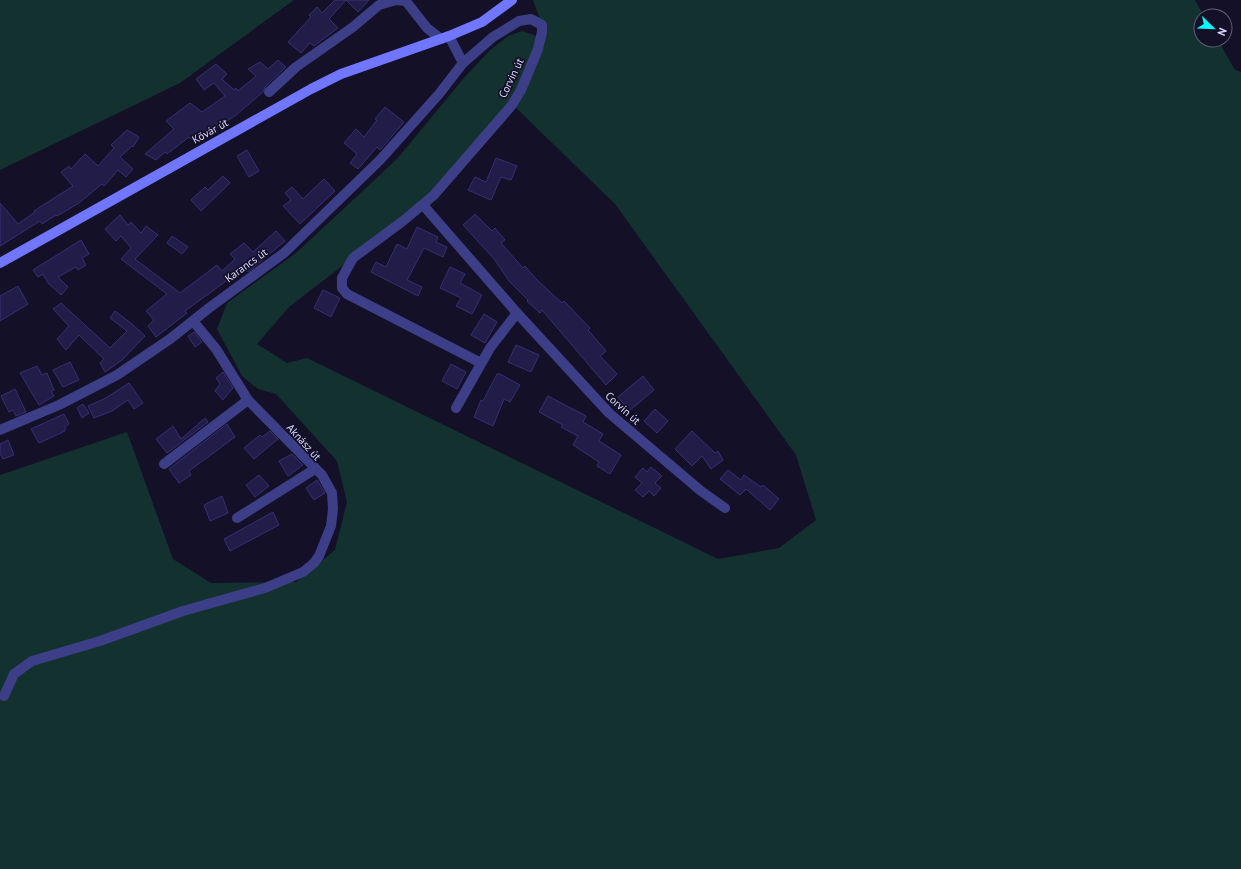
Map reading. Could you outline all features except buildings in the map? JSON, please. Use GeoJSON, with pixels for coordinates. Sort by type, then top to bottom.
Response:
{"type":"FeatureCollection","features":[{"type":"Feature","properties":{"kind":"main road"},"geometry":{"type":"LineString","coordinates":[[445,38],[482,22],[512,0]]}},
{"type":"Feature","properties":{"kind":"main road","name":"Kővár út"},"geometry":{"type":"LineString","coordinates":[[0,263],[311,89],[341,74],[445,38]]}},
{"type":"Feature","properties":{"kind":"street"},"geometry":{"type":"LineString","coordinates":[[269,92],[296,67],[353,27],[379,5],[396,0],[406,0],[427,28],[445,38],[463,63]]}},
{"type":"Feature","properties":{"kind":"street","name":"Corvin út"},"geometry":{"type":"LineString","coordinates":[[463,63],[493,37],[519,21],[532,19],[542,25],[538,49],[512,105],[452,177],[423,205],[352,258],[343,276],[342,288],[349,295],[481,363]]}},
{"type":"Feature","properties":{"kind":"street","name":"Karancs út"},"geometry":{"type":"LineString","coordinates":[[0,430],[59,405],[117,375],[193,321],[294,245],[380,160],[429,106],[463,63]]}},
{"type":"Feature","properties":{"kind":"street","name":"Corvin út"},"geometry":{"type":"LineString","coordinates":[[423,205],[517,313],[609,413],[701,491],[725,508]]}},
{"type":"Feature","properties":{"kind":"street"},"geometry":{"type":"LineString","coordinates":[[456,408],[498,335],[517,313]]}},
{"type":"Feature","properties":{"kind":"street","name":"Aknász út"},"geometry":{"type":"LineString","coordinates":[[193,321],[216,349],[248,400],[315,469],[237,518]]}},
{"type":"Feature","properties":{"kind":"street"},"geometry":{"type":"LineString","coordinates":[[164,464],[248,400]]}},
{"type":"Feature","properties":{"kind":"street"},"geometry":{"type":"LineString","coordinates":[[4,696],[14,674],[32,661],[100,642],[183,612],[264,588],[294,577],[303,572],[314,563],[318,556],[328,534],[333,515],[333,501],[329,486],[315,469]]}},
{"type":"Feature","properties":{"kind":"green space"},"geometry":{"type":"Polygon","coordinates":[[[0,0],[294,0],[180,83],[0,170],[0,0]]]}},
{"type":"Feature","properties":{"kind":"green space"},"geometry":{"type":"Polygon","coordinates":[[[533,0],[1195,0],[1200,8],[1193,8],[1193,48],[1223,48],[1235,70],[1241,72],[1241,869],[0,869],[0,475],[127,432],[173,559],[211,583],[296,582],[335,550],[347,502],[337,461],[276,394],[258,389],[242,376],[217,329],[227,303],[296,253],[397,159],[463,79],[489,51],[508,36],[522,31],[534,35],[540,40],[542,25],[533,0]],[[513,105],[452,177],[359,253],[289,307],[257,344],[287,363],[307,358],[718,559],[779,548],[816,520],[796,455],[615,204],[513,105]]]}}]}
